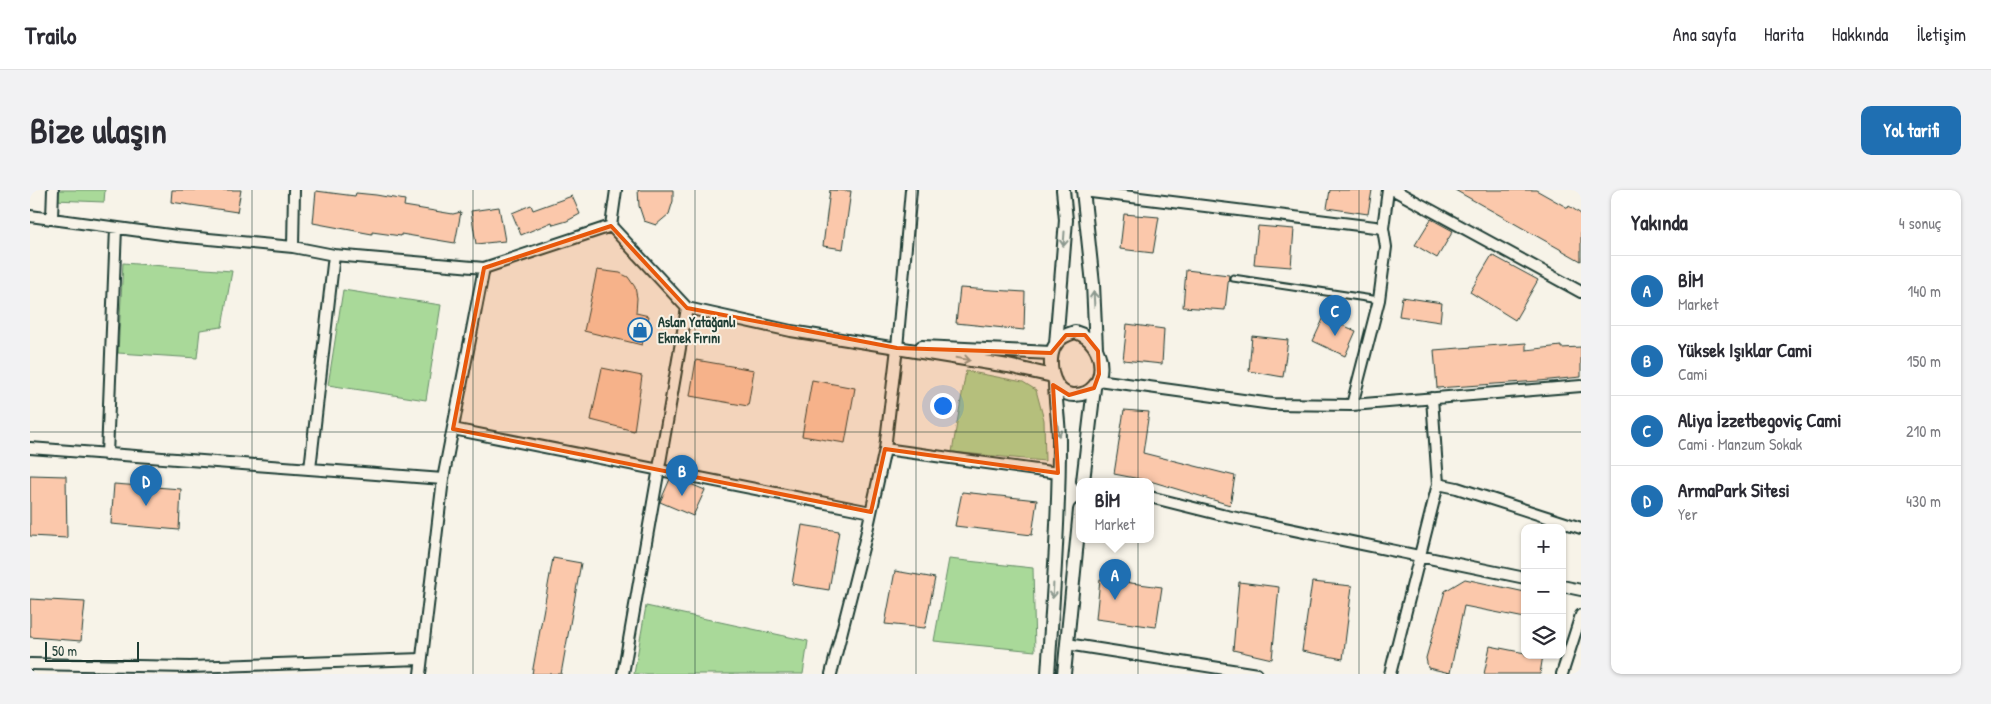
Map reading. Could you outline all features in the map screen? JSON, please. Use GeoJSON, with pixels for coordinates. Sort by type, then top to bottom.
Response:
{"type":"FeatureCollection","features":[{"type":"Feature","properties":{"kind":"street"},"geometry":{"type":"LineString","coordinates":[[52,218],[53,190]]}},
{"type":"Feature","properties":{"kind":"street"},"geometry":{"type":"LineString","coordinates":[[293,247],[294,190]]}},
{"type":"Feature","properties":{"kind":"street"},"geometry":{"type":"LineString","coordinates":[[611,226],[616,190]]}},
{"type":"Feature","properties":{"kind":"street"},"geometry":{"type":"LineString","coordinates":[[831,674],[866,540],[885,449],[897,348],[911,190]]}},
{"type":"Feature","properties":{"kind":"street"},"geometry":{"type":"LineString","coordinates":[[1063,190],[1066,220],[1050,368],[1061,390],[1068,395],[1078,396],[1096,384],[1272,404],[1352,405],[1581,386]]}},
{"type":"Feature","properties":{"kind":"street"},"geometry":{"type":"LineString","coordinates":[[1086,478],[1096,384],[1100,364],[1096,348],[1093,284],[1083,190],[1383,228]]}},
{"type":"Feature","properties":{"kind":"street"},"geometry":{"type":"LineString","coordinates":[[1352,405],[1379,300],[1386,247],[1383,228],[1388,190]]}},
{"type":"Feature","properties":{"kind":"street"},"geometry":{"type":"LineString","coordinates":[[1394,190],[1581,292]]}},
{"type":"Feature","properties":{"kind":"street"},"geometry":{"type":"LineString","coordinates":[[30,216],[177,236],[293,247],[334,255],[484,268],[611,226]]}},
{"type":"Feature","properties":{"kind":"street"},"geometry":{"type":"LineString","coordinates":[[611,226],[686,308],[791,331],[1008,366],[1054,378]]}},
{"type":"Feature","properties":{"kind":"street"},"geometry":{"type":"LineString","coordinates":[[107,455],[116,228]]}},
{"type":"Feature","properties":{"kind":"street"},"geometry":{"type":"LineString","coordinates":[[310,469],[334,255]]}},
{"type":"Feature","properties":{"kind":"street"},"geometry":{"type":"LineString","coordinates":[[420,674],[443,479],[484,268]]}},
{"type":"Feature","properties":{"kind":"street"},"geometry":{"type":"LineString","coordinates":[[623,674],[686,308]]}},
{"type":"Feature","properties":{"kind":"street"},"geometry":{"type":"LineString","coordinates":[[897,348],[938,346],[1053,348],[1066,335],[1075,332],[1085,335],[1096,348]]}},
{"type":"Feature","properties":{"kind":"street"},"geometry":{"type":"LineString","coordinates":[[1048,674],[1059,439],[1054,378]]}},
{"type":"Feature","properties":{"kind":"street"},"geometry":{"type":"LineString","coordinates":[[1390,674],[1438,484],[1432,398]]}},
{"type":"Feature","properties":{"kind":"street"},"geometry":{"type":"LineString","coordinates":[[454,429],[871,512]]}},
{"type":"Feature","properties":{"kind":"street"},"geometry":{"type":"LineString","coordinates":[[30,448],[443,479]]}},
{"type":"Feature","properties":{"kind":"street"},"geometry":{"type":"LineString","coordinates":[[885,449],[1058,473]]}},
{"type":"Feature","properties":{"kind":"street"},"geometry":{"type":"LineString","coordinates":[[1438,484],[1457,488],[1581,528]]}},
{"type":"Feature","properties":{"kind":"street"},"geometry":{"type":"LineString","coordinates":[[1154,498],[1222,515],[1521,577]]}},
{"type":"Feature","properties":{"kind":"street"},"geometry":{"type":"LineString","coordinates":[[1064,674],[1077,543]]}},
{"type":"Feature","properties":{"kind":"street"},"geometry":{"type":"LineString","coordinates":[[1566,587],[1581,590]]}},
{"type":"Feature","properties":{"kind":"street"},"geometry":{"type":"LineString","coordinates":[[1562,674],[1581,615]]}},
{"type":"Feature","properties":{"kind":"street"},"geometry":{"type":"LineString","coordinates":[[1067,644],[1257,674]]}},
{"type":"Feature","properties":{"kind":"street"},"geometry":{"type":"LineString","coordinates":[[30,664],[190,667],[421,659]]}},
{"type":"Feature","properties":{"kind":"lane"},"geometry":{"type":"LineString","coordinates":[[1233,278],[1379,300]]}},
{"type":"Feature","properties":{"kind":"highlighted area"},"geometry":{"type":"Polygon","coordinates":[[[611,226],[687,308],[897,348],[1051,353],[1066,335],[1085,335],[1098,351],[1099,374],[1094,388],[1069,395],[1053,385],[1058,473],[885,449],[871,512],[453,429],[484,268],[611,226]]]}},
{"type":"Feature","properties":{"kind":"green space"},"geometry":{"type":"Polygon","coordinates":[[[55,190],[105,190],[104,202],[54,200],[55,190]]]}},
{"type":"Feature","properties":{"kind":"green space"},"geometry":{"type":"Polygon","coordinates":[[[123,263],[232,271],[222,327],[200,330],[197,358],[118,353],[123,263]]]}},
{"type":"Feature","properties":{"kind":"green space"},"geometry":{"type":"Polygon","coordinates":[[[343,290],[441,305],[426,400],[328,385],[343,290]]]}},
{"type":"Feature","properties":{"kind":"green space"},"geometry":{"type":"Polygon","coordinates":[[[966,371],[1023,382],[1036,390],[1044,420],[1045,461],[952,452],[966,371]]]}},
{"type":"Feature","properties":{"kind":"green space"},"geometry":{"type":"Polygon","coordinates":[[[949,559],[1033,568],[1035,651],[934,641],[949,559]]]}},
{"type":"Feature","properties":{"kind":"green space"},"geometry":{"type":"Polygon","coordinates":[[[646,606],[808,641],[803,674],[634,674],[646,606]]]}},
{"type":"Feature","properties":{"kind":"building"},"geometry":{"type":"Polygon","coordinates":[[[172,190],[241,190],[237,212],[171,202],[172,190]]]}},
{"type":"Feature","properties":{"kind":"building"},"geometry":{"type":"Polygon","coordinates":[[[638,190],[673,190],[673,201],[669,214],[656,225],[644,221],[639,206],[638,190]]]}},
{"type":"Feature","properties":{"kind":"building"},"geometry":{"type":"Polygon","coordinates":[[[830,190],[851,191],[843,249],[823,246],[830,190]]]}},
{"type":"Feature","properties":{"kind":"building"},"geometry":{"type":"Polygon","coordinates":[[[1330,190],[1372,190],[1368,214],[1327,208],[1330,190]]]}},
{"type":"Feature","properties":{"kind":"building"},"geometry":{"type":"Polygon","coordinates":[[[1455,190],[1536,190],[1568,208],[1569,206],[1581,214],[1581,261],[1455,190]]]}},
{"type":"Feature","properties":{"kind":"building"},"geometry":{"type":"Polygon","coordinates":[[[316,191],[355,196],[356,193],[376,195],[405,200],[404,206],[453,214],[461,212],[455,243],[401,234],[401,236],[372,232],[372,234],[313,223],[316,191]]]}},
{"type":"Feature","properties":{"kind":"building"},"geometry":{"type":"Polygon","coordinates":[[[572,196],[580,214],[567,221],[553,225],[552,222],[521,235],[512,213],[531,205],[533,210],[572,196]]]}},
{"type":"Feature","properties":{"kind":"building"},"geometry":{"type":"Polygon","coordinates":[[[499,207],[505,241],[476,244],[471,211],[499,207]]]}},
{"type":"Feature","properties":{"kind":"building"},"geometry":{"type":"Polygon","coordinates":[[[1124,214],[1159,217],[1153,253],[1120,249],[1124,214]]]}},
{"type":"Feature","properties":{"kind":"building"},"geometry":{"type":"Polygon","coordinates":[[[1431,219],[1453,231],[1437,258],[1415,245],[1431,219]]]}},
{"type":"Feature","properties":{"kind":"building"},"geometry":{"type":"Polygon","coordinates":[[[1258,226],[1294,229],[1291,267],[1254,264],[1258,226]]]}},
{"type":"Feature","properties":{"kind":"building"},"geometry":{"type":"Polygon","coordinates":[[[1492,255],[1538,280],[1515,320],[1470,292],[1492,255]]]}},
{"type":"Feature","properties":{"kind":"building"},"geometry":{"type":"Polygon","coordinates":[[[597,270],[620,273],[628,277],[635,287],[637,298],[636,313],[649,316],[642,345],[584,331],[597,270]]]}},
{"type":"Feature","properties":{"kind":"building"},"geometry":{"type":"Polygon","coordinates":[[[1186,270],[1229,275],[1225,310],[1183,307],[1186,270]]]}},
{"type":"Feature","properties":{"kind":"building"},"geometry":{"type":"Polygon","coordinates":[[[960,288],[1025,292],[1024,330],[956,323],[960,288]]]}},
{"type":"Feature","properties":{"kind":"building"},"geometry":{"type":"Polygon","coordinates":[[[1402,297],[1442,303],[1440,322],[1399,316],[1402,297]]]}},
{"type":"Feature","properties":{"kind":"building"},"geometry":{"type":"Polygon","coordinates":[[[1324,317],[1356,331],[1345,356],[1313,341],[1324,317]]]}},
{"type":"Feature","properties":{"kind":"building"},"geometry":{"type":"Polygon","coordinates":[[[1127,324],[1164,329],[1162,364],[1123,360],[1127,324]]]}},
{"type":"Feature","properties":{"kind":"building"},"geometry":{"type":"Polygon","coordinates":[[[1252,336],[1288,340],[1283,377],[1249,371],[1252,336]]]}},
{"type":"Feature","properties":{"kind":"building"},"geometry":{"type":"Polygon","coordinates":[[[1526,343],[1526,350],[1561,346],[1561,348],[1581,347],[1581,377],[1437,388],[1434,350],[1526,343]]]}},
{"type":"Feature","properties":{"kind":"building"},"geometry":{"type":"Polygon","coordinates":[[[696,360],[754,370],[748,406],[690,396],[696,360]]]}},
{"type":"Feature","properties":{"kind":"building"},"geometry":{"type":"Polygon","coordinates":[[[602,368],[642,376],[634,431],[591,420],[602,368]]]}},
{"type":"Feature","properties":{"kind":"building"},"geometry":{"type":"Polygon","coordinates":[[[812,380],[855,388],[845,443],[802,436],[812,380]]]}},
{"type":"Feature","properties":{"kind":"building"},"geometry":{"type":"Polygon","coordinates":[[[1124,410],[1149,412],[1143,453],[1235,476],[1230,505],[1154,482],[1154,478],[1135,478],[1114,474],[1124,410]]]}},
{"type":"Feature","properties":{"kind":"building"},"geometry":{"type":"Polygon","coordinates":[[[30,475],[66,476],[67,538],[30,536],[30,475]]]}},
{"type":"Feature","properties":{"kind":"building"},"geometry":{"type":"Polygon","coordinates":[[[670,479],[688,483],[705,490],[693,516],[660,502],[670,479]]]}},
{"type":"Feature","properties":{"kind":"building"},"geometry":{"type":"Polygon","coordinates":[[[114,484],[181,489],[179,530],[111,524],[114,484]]]}},
{"type":"Feature","properties":{"kind":"building"},"geometry":{"type":"Polygon","coordinates":[[[962,492],[1037,500],[1032,535],[955,526],[962,492]]]}},
{"type":"Feature","properties":{"kind":"building"},"geometry":{"type":"Polygon","coordinates":[[[802,525],[839,531],[829,590],[792,584],[802,525]]]}},
{"type":"Feature","properties":{"kind":"building"},"geometry":{"type":"Polygon","coordinates":[[[553,558],[581,563],[561,674],[532,674],[553,558]]]}},
{"type":"Feature","properties":{"kind":"building"},"geometry":{"type":"Polygon","coordinates":[[[895,571],[935,578],[925,628],[885,624],[895,571]]]}},
{"type":"Feature","properties":{"kind":"building"},"geometry":{"type":"Polygon","coordinates":[[[1100,579],[1162,587],[1156,627],[1096,619],[1100,579]]]}},
{"type":"Feature","properties":{"kind":"building"},"geometry":{"type":"Polygon","coordinates":[[[1465,579],[1521,591],[1521,617],[1464,606],[1450,673],[1428,668],[1426,658],[1445,591],[1465,579]]]}},
{"type":"Feature","properties":{"kind":"building"},"geometry":{"type":"Polygon","coordinates":[[[1239,582],[1279,587],[1272,659],[1233,650],[1239,582]]]}},
{"type":"Feature","properties":{"kind":"building"},"geometry":{"type":"Polygon","coordinates":[[[1312,582],[1352,586],[1343,659],[1302,651],[1312,582]]]}},
{"type":"Feature","properties":{"kind":"building"},"geometry":{"type":"Polygon","coordinates":[[[30,599],[85,602],[81,641],[30,637],[30,599]]]}},
{"type":"Feature","properties":{"kind":"building"},"geometry":{"type":"Polygon","coordinates":[[[1490,646],[1521,652],[1521,659],[1542,659],[1540,674],[1484,674],[1490,646]]]}},
{"type":"Feature","properties":{"kind":"place","name":"Aslan Yatağanlı Ekmek Fırını"},"geometry":{"type":"Point","coordinates":[640,330]}},
{"type":"Feature","properties":{"kind":"place","name":"Aliya İzzetbegoviç Cami"},"geometry":{"type":"Point","coordinates":[1335,336]}},
{"type":"Feature","properties":{"kind":"place","name":"Yüksek Işıklar Cami"},"geometry":{"type":"Point","coordinates":[682,496]}},
{"type":"Feature","properties":{"kind":"place","name":"ArmaPark Sitesi"},"geometry":{"type":"Point","coordinates":[146,506]}},
{"type":"Feature","properties":{"kind":"place","name":"BİM"},"geometry":{"type":"Point","coordinates":[1115,600]}}]}
